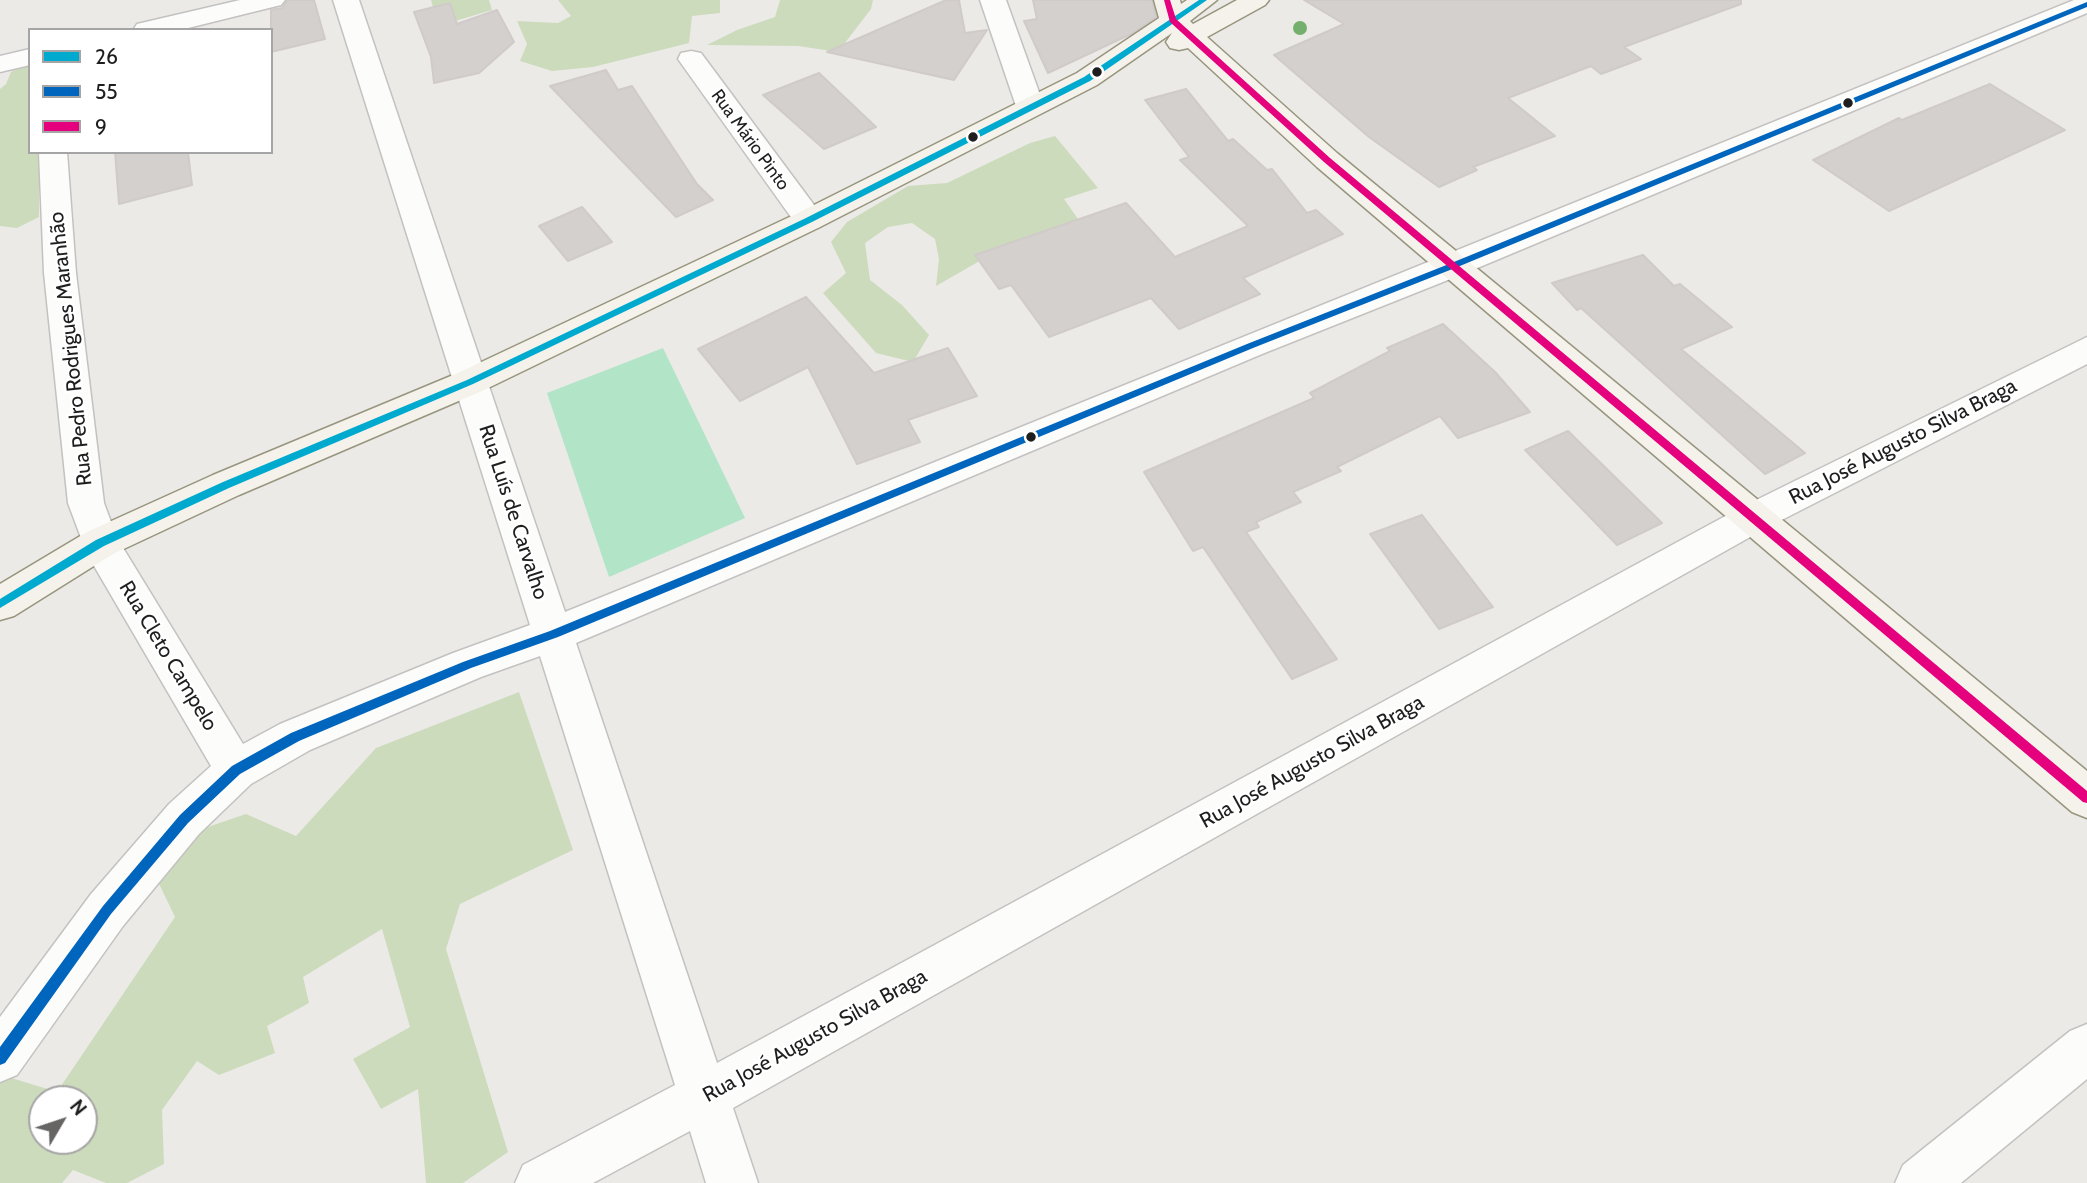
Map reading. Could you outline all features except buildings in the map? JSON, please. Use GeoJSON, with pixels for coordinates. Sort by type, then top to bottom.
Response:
{"type":"FeatureCollection","features":[{"type":"Feature","properties":{"kind":"main road"},"geometry":{"type":"LineString","coordinates":[[0,604],[100,543],[226,485],[470,382],[808,220],[1030,106],[1087,79],[1140,62],[1177,18],[1204,0]]}},
{"type":"Feature","properties":{"kind":"main road"},"geometry":{"type":"LineString","coordinates":[[1177,18],[1256,0]]}},
{"type":"Feature","properties":{"kind":"main road"},"geometry":{"type":"LineString","coordinates":[[1177,18],[1327,160],[2087,798]]}},
{"type":"Feature","properties":{"kind":"street"},"geometry":{"type":"LineString","coordinates":[[154,28],[272,0]]}},
{"type":"Feature","properties":{"kind":"street","name":"Rua Luís de Carvalho"},"geometry":{"type":"LineString","coordinates":[[346,0],[706,1096],[732,1183]]}},
{"type":"Feature","properties":{"kind":"street"},"geometry":{"type":"LineString","coordinates":[[993,0],[1030,106]]}},
{"type":"Feature","properties":{"kind":"street"},"geometry":{"type":"LineString","coordinates":[[0,1058],[107,910],[184,819],[236,770],[295,737],[467,665],[554,634],[1237,351],[1452,266],[2087,4]]}},
{"type":"Feature","properties":{"kind":"street"},"geometry":{"type":"LineString","coordinates":[[0,64],[28,57]]}},
{"type":"Feature","properties":{"kind":"street","name":"Rua Mário Pinto"},"geometry":{"type":"LineString","coordinates":[[691,59],[808,220]]}},
{"type":"Feature","properties":{"kind":"street","name":"Rua Pedro Rodrigues Maranhão"},"geometry":{"type":"LineString","coordinates":[[53,154],[60,273],[74,405],[86,503],[100,543]]}},
{"type":"Feature","properties":{"kind":"street","name":"Rua José Augusto Silva Braga"},"geometry":{"type":"LineString","coordinates":[[541,1183],[706,1096],[1755,517],[2087,349]]}},
{"type":"Feature","properties":{"kind":"street","name":"Rua Cleto Campelo"},"geometry":{"type":"LineString","coordinates":[[100,543],[236,770]]}},
{"type":"Feature","properties":{"kind":"street"},"geometry":{"type":"LineString","coordinates":[[1921,1183],[2087,1048]]}},
{"type":"Feature","properties":{"kind":"green space"},"geometry":{"type":"Polygon","coordinates":[[[431,0],[489,0],[492,10],[455,21],[433,7],[431,0]]]}},
{"type":"Feature","properties":{"kind":"green space"},"geometry":{"type":"Polygon","coordinates":[[[558,0],[720,0],[720,13],[692,16],[689,43],[593,67],[552,71],[520,61],[527,44],[517,21],[558,23],[571,16],[558,0]]]}},
{"type":"Feature","properties":{"kind":"green space"},"geometry":{"type":"Polygon","coordinates":[[[780,0],[873,0],[871,9],[838,52],[798,46],[707,45],[737,30],[775,17],[780,0]]]}},
{"type":"Feature","properties":{"kind":"green space"},"geometry":{"type":"Polygon","coordinates":[[[28,63],[28,154],[39,154],[39,217],[17,228],[0,226],[0,89],[6,84],[11,72],[28,63]]]}},
{"type":"Feature","properties":{"kind":"green space"},"geometry":{"type":"Polygon","coordinates":[[[1055,136],[1098,188],[1064,199],[1078,219],[1004,247],[936,286],[939,259],[935,239],[912,223],[888,227],[865,243],[870,280],[902,305],[929,335],[913,362],[876,353],[823,293],[846,273],[831,242],[847,222],[908,186],[947,183],[1030,143],[1055,136]]]}},
{"type":"Feature","properties":{"kind":"green space"},"geometry":{"type":"Polygon","coordinates":[[[663,348],[745,518],[609,577],[547,393],[663,348]]]}},
{"type":"Feature","properties":{"kind":"green space"},"geometry":{"type":"Polygon","coordinates":[[[519,692],[573,850],[460,904],[446,949],[508,1152],[463,1183],[426,1183],[418,1089],[381,1109],[353,1059],[410,1027],[382,929],[303,977],[309,1003],[267,1026],[275,1053],[219,1075],[197,1061],[162,1110],[164,1164],[127,1183],[106,1183],[73,1170],[62,1183],[0,1183],[0,1082],[5,1076],[34,1085],[28,1085],[28,1155],[98,1155],[98,1085],[62,1085],[175,917],[148,861],[202,829],[246,814],[296,836],[376,748],[519,692]]]}},
{"type":"Feature","properties":{"kind":"transit line","name":"9"},"geometry":{"type":"LineString","coordinates":[[1167,0],[1173,20],[1327,160],[2087,798]]}},
{"type":"Feature","properties":{"kind":"transit line","name":"26"},"geometry":{"type":"LineString","coordinates":[[0,604],[100,543],[226,485],[470,382],[809,220],[1087,79],[1204,0]]}},
{"type":"Feature","properties":{"kind":"transit line","name":"55"},"geometry":{"type":"LineString","coordinates":[[0,1058],[107,910],[184,819],[236,770],[295,737],[467,665],[554,634],[2087,4]]}}]}
